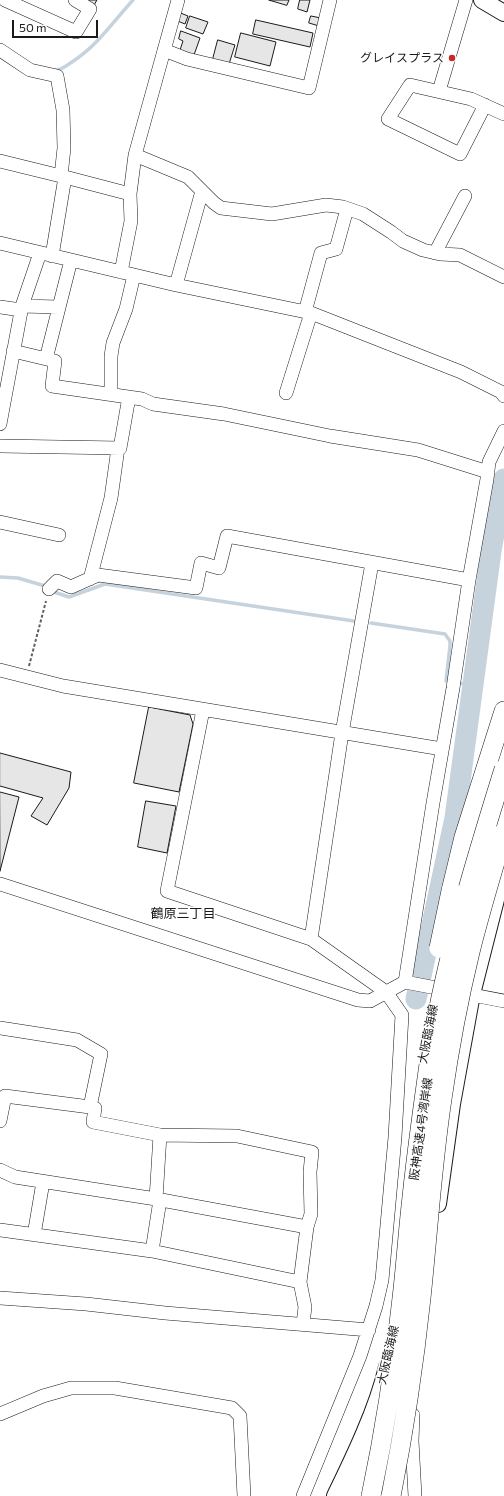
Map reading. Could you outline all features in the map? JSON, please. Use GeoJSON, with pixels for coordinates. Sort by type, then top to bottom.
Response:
{"type":"FeatureCollection","features":[{"type":"Feature","properties":{"kind":"highway"},"geometry":{"type":"LineString","coordinates":[[411,1198],[424,1037],[435,967],[464,837],[504,711]]}},
{"type":"Feature","properties":{"kind":"highway","name":"阪神高速4号湾岸線"},"geometry":{"type":"LineString","coordinates":[[351,1492],[380,1454],[392,1380],[402,1297],[411,1198],[424,1098],[443,990],[465,898],[504,769]]}},
{"type":"Feature","properties":{"kind":"highway","name":"阪神高速4号湾岸線"},"geometry":{"type":"LineString","coordinates":[[392,1496],[411,1380],[421,1298],[430,1198],[442,1101],[459,998],[482,903],[504,832]]}},
{"type":"Feature","properties":{"kind":"highway"},"geometry":{"type":"LineString","coordinates":[[442,1101],[470,980],[486,919],[504,860]]}},
{"type":"Feature","properties":{"kind":"main road"},"geometry":{"type":"LineString","coordinates":[[482,0],[504,13]]}},
{"type":"Feature","properties":{"kind":"main road","name":"大阪臨海線"},"geometry":{"type":"LineString","coordinates":[[351,1492],[381,1387],[397,1316],[415,1101],[437,988],[465,868],[504,738]]}},
{"type":"Feature","properties":{"kind":"main road","name":"大阪臨海線"},"geometry":{"type":"LineString","coordinates":[[351,1492],[390,1410],[414,1339],[441,1189],[452,1104],[472,994],[504,868]]}},
{"type":"Feature","properties":{"kind":"street"},"geometry":{"type":"LineString","coordinates":[[5,0],[76,32],[90,9],[75,0]]}},
{"type":"Feature","properties":{"kind":"street"},"geometry":{"type":"LineString","coordinates":[[111,394],[111,356],[113,343],[126,309],[131,221],[130,194],[135,155],[178,0]]}},
{"type":"Feature","properties":{"kind":"street"},"geometry":{"type":"LineString","coordinates":[[164,50],[187,59],[309,88],[330,0]]}},
{"type":"Feature","properties":{"kind":"street"},"geometry":{"type":"LineString","coordinates":[[439,91],[466,0]]}},
{"type":"Feature","properties":{"kind":"street"},"geometry":{"type":"LineString","coordinates":[[0,50],[30,70],[57,76],[63,110],[64,148],[63,177],[46,254],[21,308],[0,424]]}},
{"type":"Feature","properties":{"kind":"street"},"geometry":{"type":"LineString","coordinates":[[485,105],[460,154],[388,119],[410,84],[471,99],[485,105],[504,114]]}},
{"type":"Feature","properties":{"kind":"street"},"geometry":{"type":"LineString","coordinates":[[135,155],[188,177],[221,208],[272,214],[326,205],[347,209],[362,214],[392,232],[403,241],[423,250],[435,253],[460,255],[504,277]]}},
{"type":"Feature","properties":{"kind":"street"},"geometry":{"type":"LineString","coordinates":[[0,161],[130,194]]}},
{"type":"Feature","properties":{"kind":"street"},"geometry":{"type":"LineString","coordinates":[[176,285],[202,191]]}},
{"type":"Feature","properties":{"kind":"street"},"geometry":{"type":"LineString","coordinates":[[435,253],[465,196]]}},
{"type":"Feature","properties":{"kind":"street"},"geometry":{"type":"LineString","coordinates":[[286,392],[308,312],[321,253],[336,249],[347,209]]}},
{"type":"Feature","properties":{"kind":"street"},"geometry":{"type":"LineString","coordinates":[[0,243],[176,285],[308,312],[461,372],[501,392],[504,396]]}},
{"type":"Feature","properties":{"kind":"street"},"geometry":{"type":"LineString","coordinates":[[46,359],[71,260]]}},
{"type":"Feature","properties":{"kind":"street"},"geometry":{"type":"LineString","coordinates":[[0,307],[58,307]]}},
{"type":"Feature","properties":{"kind":"street"},"geometry":{"type":"LineString","coordinates":[[13,351],[55,361],[52,386],[142,399],[153,404],[224,414],[330,436],[418,450],[488,472]]}},
{"type":"Feature","properties":{"kind":"street"},"geometry":{"type":"LineString","coordinates":[[90,579],[111,498],[118,448],[120,448],[129,397]]}},
{"type":"Feature","properties":{"kind":"street"},"geometry":{"type":"LineString","coordinates":[[405,982],[489,462],[504,431]]}},
{"type":"Feature","properties":{"kind":"street"},"geometry":{"type":"LineString","coordinates":[[0,446],[118,448]]}},
{"type":"Feature","properties":{"kind":"street"},"geometry":{"type":"LineString","coordinates":[[0,522],[59,535]]}},
{"type":"Feature","properties":{"kind":"street"},"geometry":{"type":"LineString","coordinates":[[49,589],[57,581],[71,587],[98,576],[196,588],[201,563],[219,568],[227,536],[469,580]]}},
{"type":"Feature","properties":{"kind":"street"},"geometry":{"type":"LineString","coordinates":[[311,939],[342,733],[372,563]]}},
{"type":"Feature","properties":{"kind":"street"},"geometry":{"type":"LineString","coordinates":[[0,670],[63,686],[442,749]]}},
{"type":"Feature","properties":{"kind":"street"},"geometry":{"type":"LineString","coordinates":[[203,710],[167,891],[311,939],[386,992],[402,1015],[398,1110],[382,1280],[369,1330],[360,1356],[303,1496]]}},
{"type":"Feature","properties":{"kind":"street"},"geometry":{"type":"LineString","coordinates":[[0,884],[358,1000],[370,1001],[405,982],[504,1001]]}},
{"type":"Feature","properties":{"kind":"street"},"geometry":{"type":"LineString","coordinates":[[0,1028],[77,1040],[101,1054],[90,1106]]}},
{"type":"Feature","properties":{"kind":"street"},"geometry":{"type":"LineString","coordinates":[[0,1121],[5,1096],[90,1106],[95,1108],[93,1122],[160,1135],[237,1136],[312,1152],[310,1172],[311,1214],[307,1227],[300,1282],[305,1307],[303,1324]]}},
{"type":"Feature","properties":{"kind":"street"},"geometry":{"type":"LineString","coordinates":[[152,1252],[158,1199],[160,1135]]}},
{"type":"Feature","properties":{"kind":"street"},"geometry":{"type":"LineString","coordinates":[[0,1170],[15,1177],[158,1199],[307,1227]]}},
{"type":"Feature","properties":{"kind":"street"},"geometry":{"type":"LineString","coordinates":[[34,1235],[43,1182]]}},
{"type":"Feature","properties":{"kind":"street"},"geometry":{"type":"LineString","coordinates":[[0,1230],[152,1252],[300,1282]]}},
{"type":"Feature","properties":{"kind":"street"},"geometry":{"type":"LineString","coordinates":[[0,1298],[86,1304],[165,1313],[369,1330]]}},
{"type":"Feature","properties":{"kind":"street"},"geometry":{"type":"LineString","coordinates":[[414,1339],[412,1441],[415,1496]]}},
{"type":"Feature","properties":{"kind":"street"},"geometry":{"type":"LineString","coordinates":[[1,1410],[71,1388],[115,1388],[232,1408],[240,1416],[244,1496]]}},
{"type":"Feature","properties":{"kind":"path"},"geometry":{"type":"LineString","coordinates":[[27,677],[49,589]]}},
{"type":"Feature","properties":{"kind":"building"},"geometry":{"type":"Polygon","coordinates":[[[86,0],[97,0],[94,5],[86,0]]]}},
{"type":"Feature","properties":{"kind":"building"},"geometry":{"type":"Polygon","coordinates":[[[269,0],[289,0],[287,5],[269,0]]]}},
{"type":"Feature","properties":{"kind":"building"},"geometry":{"type":"Polygon","coordinates":[[[300,0],[310,0],[307,12],[298,9],[300,0]]]}},
{"type":"Feature","properties":{"kind":"building"},"geometry":{"type":"Polygon","coordinates":[[[178,12],[188,16],[185,24],[175,20],[178,12]]]}},
{"type":"Feature","properties":{"kind":"building"},"geometry":{"type":"Polygon","coordinates":[[[190,16],[208,22],[203,34],[186,28],[190,16]]]}},
{"type":"Feature","properties":{"kind":"building"},"geometry":{"type":"Polygon","coordinates":[[[311,16],[321,18],[319,26],[309,23],[311,16]]]}},
{"type":"Feature","properties":{"kind":"building"},"geometry":{"type":"Polygon","coordinates":[[[256,20],[313,33],[310,47],[253,34],[256,20]]]}},
{"type":"Feature","properties":{"kind":"building"},"geometry":{"type":"Polygon","coordinates":[[[181,31],[200,38],[194,55],[180,50],[183,41],[179,39],[181,31]]]}},
{"type":"Feature","properties":{"kind":"building"},"geometry":{"type":"Polygon","coordinates":[[[241,33],[276,42],[270,66],[235,57],[241,33]]]}},
{"type":"Feature","properties":{"kind":"building"},"geometry":{"type":"Polygon","coordinates":[[[218,40],[235,45],[229,64],[213,59],[218,40]]]}},
{"type":"Feature","properties":{"kind":"building"},"geometry":{"type":"Polygon","coordinates":[[[149,707],[190,715],[193,724],[179,792],[134,783],[149,707]]]}},
{"type":"Feature","properties":{"kind":"building"},"geometry":{"type":"Polygon","coordinates":[[[0,753],[71,772],[69,788],[47,825],[31,816],[43,798],[0,786],[0,753]]]}},
{"type":"Feature","properties":{"kind":"building"},"geometry":{"type":"Polygon","coordinates":[[[0,792],[19,797],[0,871],[0,792]]]}},
{"type":"Feature","properties":{"kind":"building"},"geometry":{"type":"Polygon","coordinates":[[[146,801],[176,806],[167,853],[138,847],[146,801]]]}},
{"type":"Feature","properties":{"kind":"waterway"},"geometry":{"type":"LineString","coordinates":[[56,70],[64,67],[90,48],[133,0]]}},
{"type":"Feature","properties":{"kind":"waterway"},"geometry":{"type":"LineString","coordinates":[[416,999],[455,818],[491,551],[504,479]]}},
{"type":"Feature","properties":{"kind":"waterway"},"geometry":{"type":"LineString","coordinates":[[0,577],[18,578],[45,586]]}},
{"type":"Feature","properties":{"kind":"waterway"},"geometry":{"type":"LineString","coordinates":[[54,592],[69,597],[105,584],[354,621]]}},
{"type":"Feature","properties":{"kind":"waterway"},"geometry":{"type":"LineString","coordinates":[[371,623],[445,634],[450,641],[446,681]]}},
{"type":"Feature","properties":{"kind":"waterway"},"geometry":{"type":"LineString","coordinates":[[459,683],[472,685]]}},
{"type":"Feature","properties":{"kind":"place","name":"グレイスプラス"},"geometry":{"type":"Point","coordinates":[452,58]}},
{"type":"Feature","properties":{"kind":"district","name":"鶴原三丁目"},"geometry":{"type":"Point","coordinates":[183,914]}}]}
